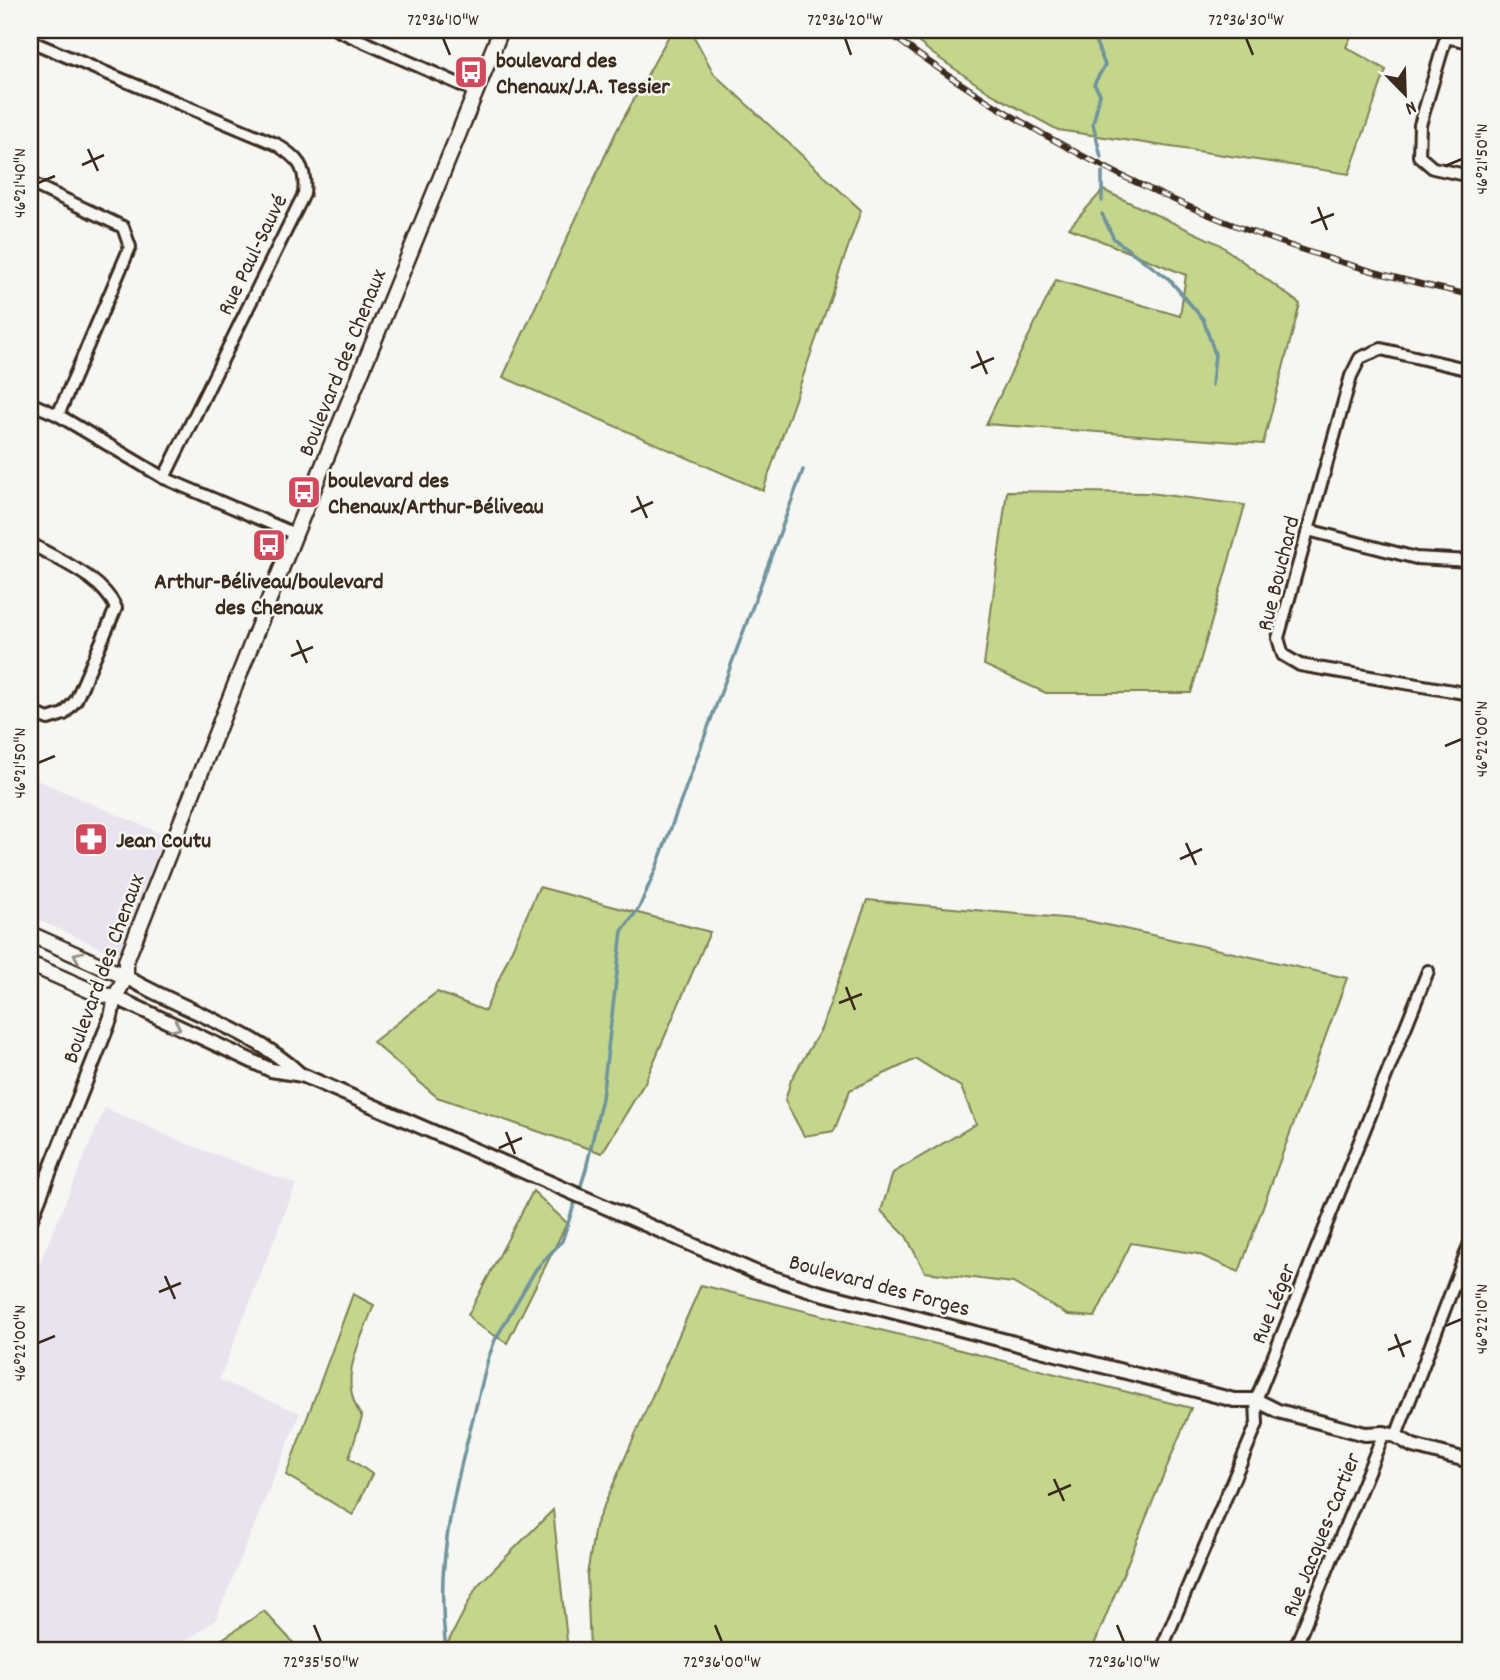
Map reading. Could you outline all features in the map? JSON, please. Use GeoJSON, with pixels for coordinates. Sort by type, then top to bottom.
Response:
{"type":"FeatureCollection","features":[{"type":"Feature","properties":{"kind":"main road","name":"Boulevard des Chenaux"},"geometry":{"type":"LineString","coordinates":[[115,997],[127,977],[126,961],[295,534],[501,30]]}},
{"type":"Feature","properties":{"kind":"main road","name":"Boulevard des Forges"},"geometry":{"type":"LineString","coordinates":[[30,934],[127,977]]}},
{"type":"Feature","properties":{"kind":"main road","name":"Boulevard des Forges"},"geometry":{"type":"LineString","coordinates":[[30,964],[98,994],[115,997]]}},
{"type":"Feature","properties":{"kind":"street"},"geometry":{"type":"LineString","coordinates":[[337,30],[359,34],[477,92]]}},
{"type":"Feature","properties":{"kind":"street"},"geometry":{"type":"LineString","coordinates":[[1470,42],[1447,33],[1420,125],[1419,156],[1433,168],[1470,176]]}},
{"type":"Feature","properties":{"kind":"street","name":"Rue Paul-Sauvé"},"geometry":{"type":"LineString","coordinates":[[30,41],[276,144],[303,167],[306,179],[304,194],[164,478]]}},
{"type":"Feature","properties":{"kind":"street"},"geometry":{"type":"LineString","coordinates":[[30,183],[123,227],[130,247],[58,415]]}},
{"type":"Feature","properties":{"kind":"street","name":"Rue Bouchard"},"geometry":{"type":"LineString","coordinates":[[1470,370],[1381,349],[1360,358],[1350,376],[1278,638],[1283,655],[1300,665],[1470,694]]}},
{"type":"Feature","properties":{"kind":"street"},"geometry":{"type":"LineString","coordinates":[[30,402],[58,415],[164,478],[295,534]]}},
{"type":"Feature","properties":{"kind":"street"},"geometry":{"type":"LineString","coordinates":[[1308,530],[1416,558],[1470,561]]}},
{"type":"Feature","properties":{"kind":"street"},"geometry":{"type":"LineString","coordinates":[[30,543],[100,584],[116,608],[76,700],[64,714],[48,719],[30,711]]}},
{"type":"Feature","properties":{"kind":"street","name":"Rue Léger"},"geometry":{"type":"LineString","coordinates":[[1161,1650],[1257,1424],[1256,1400],[1428,971]]}},
{"type":"Feature","properties":{"kind":"street","name":"Boulevard des Forges"},"geometry":{"type":"LineString","coordinates":[[127,977],[279,1054],[302,1075]]}},
{"type":"Feature","properties":{"kind":"street","name":"Boulevard des Forges"},"geometry":{"type":"LineString","coordinates":[[115,997],[271,1070],[302,1075],[755,1272],[817,1292],[1234,1400],[1256,1400],[1278,1411],[1365,1434],[1390,1434],[1413,1446],[1470,1461]]}},
{"type":"Feature","properties":{"kind":"street","name":"Boulevard des Chenaux"},"geometry":{"type":"LineString","coordinates":[[30,1221],[111,1017],[115,997]]}},
{"type":"Feature","properties":{"kind":"street","name":"Rue Jacques-Cartier"},"geometry":{"type":"LineString","coordinates":[[1294,1650],[1390,1434],[1470,1243]]}},
{"type":"Feature","properties":{"kind":"shaded area"},"geometry":{"type":"Polygon","coordinates":[[[30,777],[164,835],[119,956],[30,916],[30,777]]]}},
{"type":"Feature","properties":{"kind":"shaded area"},"geometry":{"type":"Polygon","coordinates":[[[105,1108],[184,1143],[296,1184],[219,1380],[300,1413],[216,1619],[174,1650],[30,1650],[30,1286],[105,1108]]]}},
{"type":"Feature","properties":{"kind":"green space"},"geometry":{"type":"Polygon","coordinates":[[[672,30],[691,31],[714,74],[861,210],[763,491],[503,377],[616,132],[672,30]]]}},
{"type":"Feature","properties":{"kind":"green space"},"geometry":{"type":"Polygon","coordinates":[[[903,30],[1354,30],[1346,47],[1386,70],[1349,174],[1058,130],[990,93],[903,30]]]}},
{"type":"Feature","properties":{"kind":"green space"},"geometry":{"type":"Polygon","coordinates":[[[1103,190],[1219,244],[1300,304],[1263,444],[986,424],[1056,280],[1180,316],[1186,275],[1069,228],[1103,190]]]}},
{"type":"Feature","properties":{"kind":"green space"},"geometry":{"type":"Polygon","coordinates":[[[1007,491],[1149,493],[1245,505],[1191,693],[1046,693],[984,665],[1007,491]]]}},
{"type":"Feature","properties":{"kind":"green space"},"geometry":{"type":"Polygon","coordinates":[[[539,887],[710,932],[645,1082],[602,1153],[437,1097],[373,1042],[437,992],[485,1011],[539,887]]]}},
{"type":"Feature","properties":{"kind":"green space"},"geometry":{"type":"Polygon","coordinates":[[[867,900],[1084,920],[1347,978],[1239,1272],[1198,1254],[1131,1243],[1095,1317],[1068,1315],[1013,1283],[925,1272],[906,1236],[881,1211],[893,1173],[976,1124],[961,1087],[916,1059],[850,1090],[834,1131],[804,1136],[785,1101],[791,1080],[821,1029],[867,900]]]}},
{"type":"Feature","properties":{"kind":"green space"},"geometry":{"type":"Polygon","coordinates":[[[533,1191],[567,1223],[507,1343],[476,1324],[468,1315],[533,1191]]]}},
{"type":"Feature","properties":{"kind":"green space"},"geometry":{"type":"Polygon","coordinates":[[[701,1285],[1191,1408],[1092,1650],[590,1650],[587,1575],[595,1526],[701,1285]]]}},
{"type":"Feature","properties":{"kind":"green space"},"geometry":{"type":"Polygon","coordinates":[[[353,1294],[374,1305],[357,1347],[351,1375],[354,1403],[362,1417],[349,1458],[372,1474],[353,1515],[286,1475],[353,1294]]]}},
{"type":"Feature","properties":{"kind":"green space"},"geometry":{"type":"Polygon","coordinates":[[[553,1510],[568,1650],[444,1650],[477,1586],[553,1510]]]}},
{"type":"Feature","properties":{"kind":"green space"},"geometry":{"type":"Polygon","coordinates":[[[264,1611],[300,1650],[206,1650],[264,1611]]]}},
{"type":"Feature","properties":{"kind":"waterway"},"geometry":{"type":"LineString","coordinates":[[1100,30],[1096,43],[1105,65],[1094,84],[1100,94],[1093,124],[1101,157]]}},
{"type":"Feature","properties":{"kind":"waterway"},"geometry":{"type":"LineString","coordinates":[[1102,172],[1102,201]]}},
{"type":"Feature","properties":{"kind":"waterway"},"geometry":{"type":"LineString","coordinates":[[1102,214],[1114,239],[1169,279],[1203,319],[1215,354],[1212,385]]}},
{"type":"Feature","properties":{"kind":"waterway"},"geometry":{"type":"LineString","coordinates":[[579,1192],[602,1098],[622,931],[639,908],[655,871],[803,470]]}},
{"type":"Feature","properties":{"kind":"waterway"},"geometry":{"type":"LineString","coordinates":[[446,1650],[443,1575],[447,1538],[456,1486],[488,1359],[495,1340],[536,1269],[562,1241],[576,1199]]}},
{"type":"Feature","properties":{"kind":"railway"},"geometry":{"type":"LineString","coordinates":[[885,30],[951,77],[1020,120],[1090,160],[1163,195],[1237,226],[1313,253],[1470,295]]}},
{"type":"Feature","properties":{"kind":"place","name":"boulevard des Chenaux/J.A. Tessier"},"geometry":{"type":"Point","coordinates":[471,72]}},
{"type":"Feature","properties":{"kind":"place","name":"boulevard des Chenaux/Arthur-Béliveau"},"geometry":{"type":"Point","coordinates":[304,492]}},
{"type":"Feature","properties":{"kind":"place","name":"Arthur-Béliveau/boulevard des Chenaux"},"geometry":{"type":"Point","coordinates":[269,545]}},
{"type":"Feature","properties":{"kind":"place","name":"Jean Coutu"},"geometry":{"type":"Point","coordinates":[91,839]}}]}
